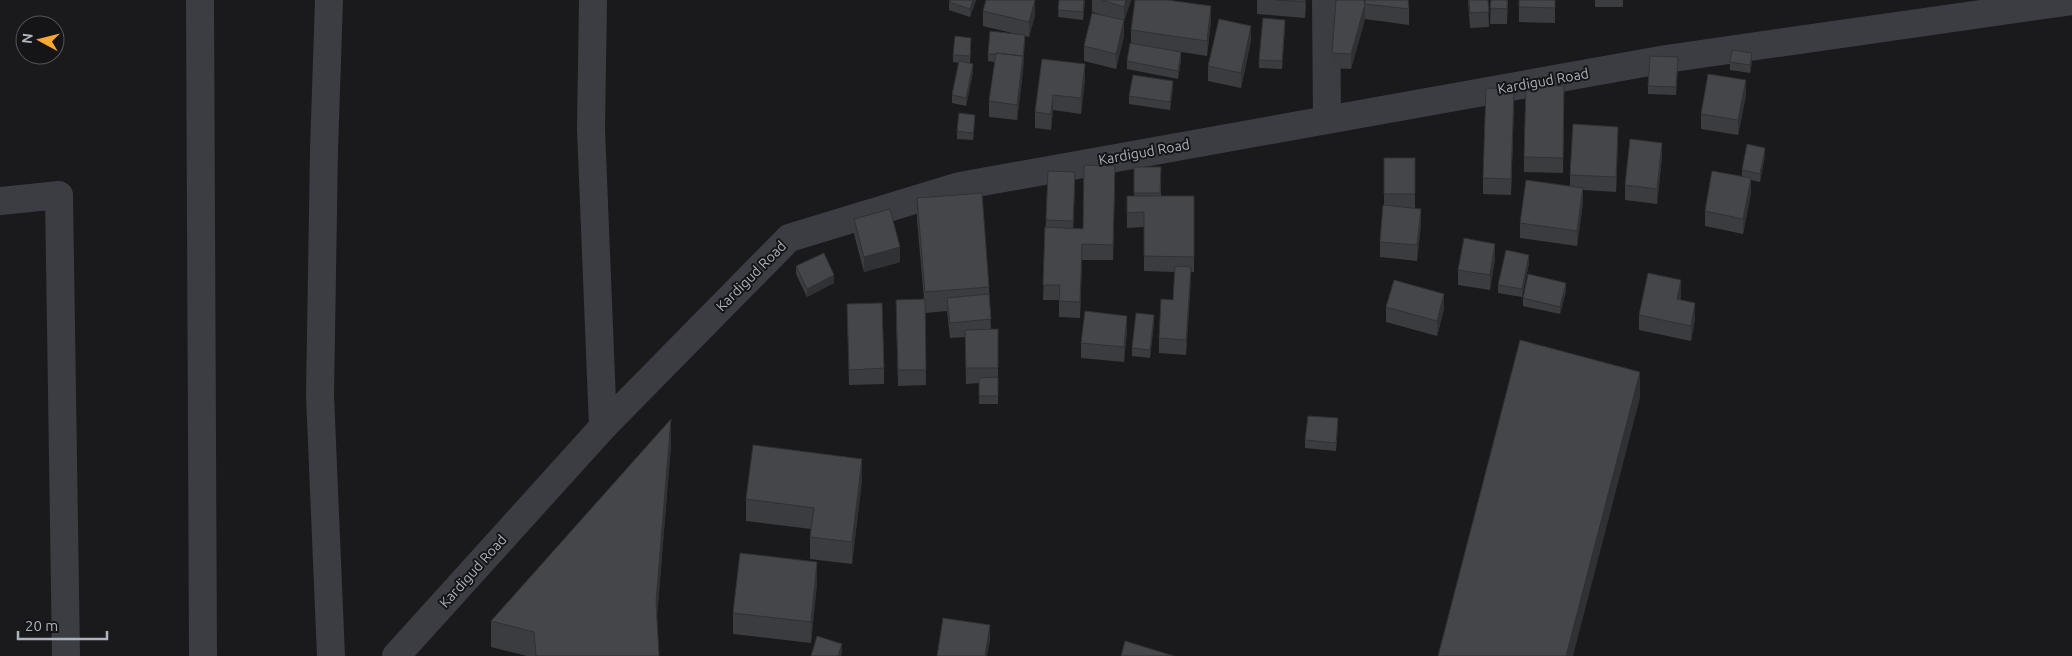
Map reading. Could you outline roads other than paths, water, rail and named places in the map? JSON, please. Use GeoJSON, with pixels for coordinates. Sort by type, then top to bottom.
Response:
{"type":"FeatureCollection","features":[{"type":"Feature","properties":{"kind":"street"},"geometry":{"type":"LineString","coordinates":[[200,0],[202,656]]}},
{"type":"Feature","properties":{"kind":"street"},"geometry":{"type":"LineString","coordinates":[[329,0],[324,150],[320,395],[331,656]]}},
{"type":"Feature","properties":{"kind":"street"},"geometry":{"type":"LineString","coordinates":[[592,0],[591,129],[603,427]]}},
{"type":"Feature","properties":{"kind":"street"},"geometry":{"type":"LineString","coordinates":[[1326,0],[1327,119]]}},
{"type":"Feature","properties":{"kind":"street","name":"Kardigud Road"},"geometry":{"type":"LineString","coordinates":[[396,656],[603,427],[789,238],[960,186],[1666,59],[2072,1]]}},
{"type":"Feature","properties":{"kind":"street"},"geometry":{"type":"LineString","coordinates":[[0,201],[60,195],[66,656]]}}]}
